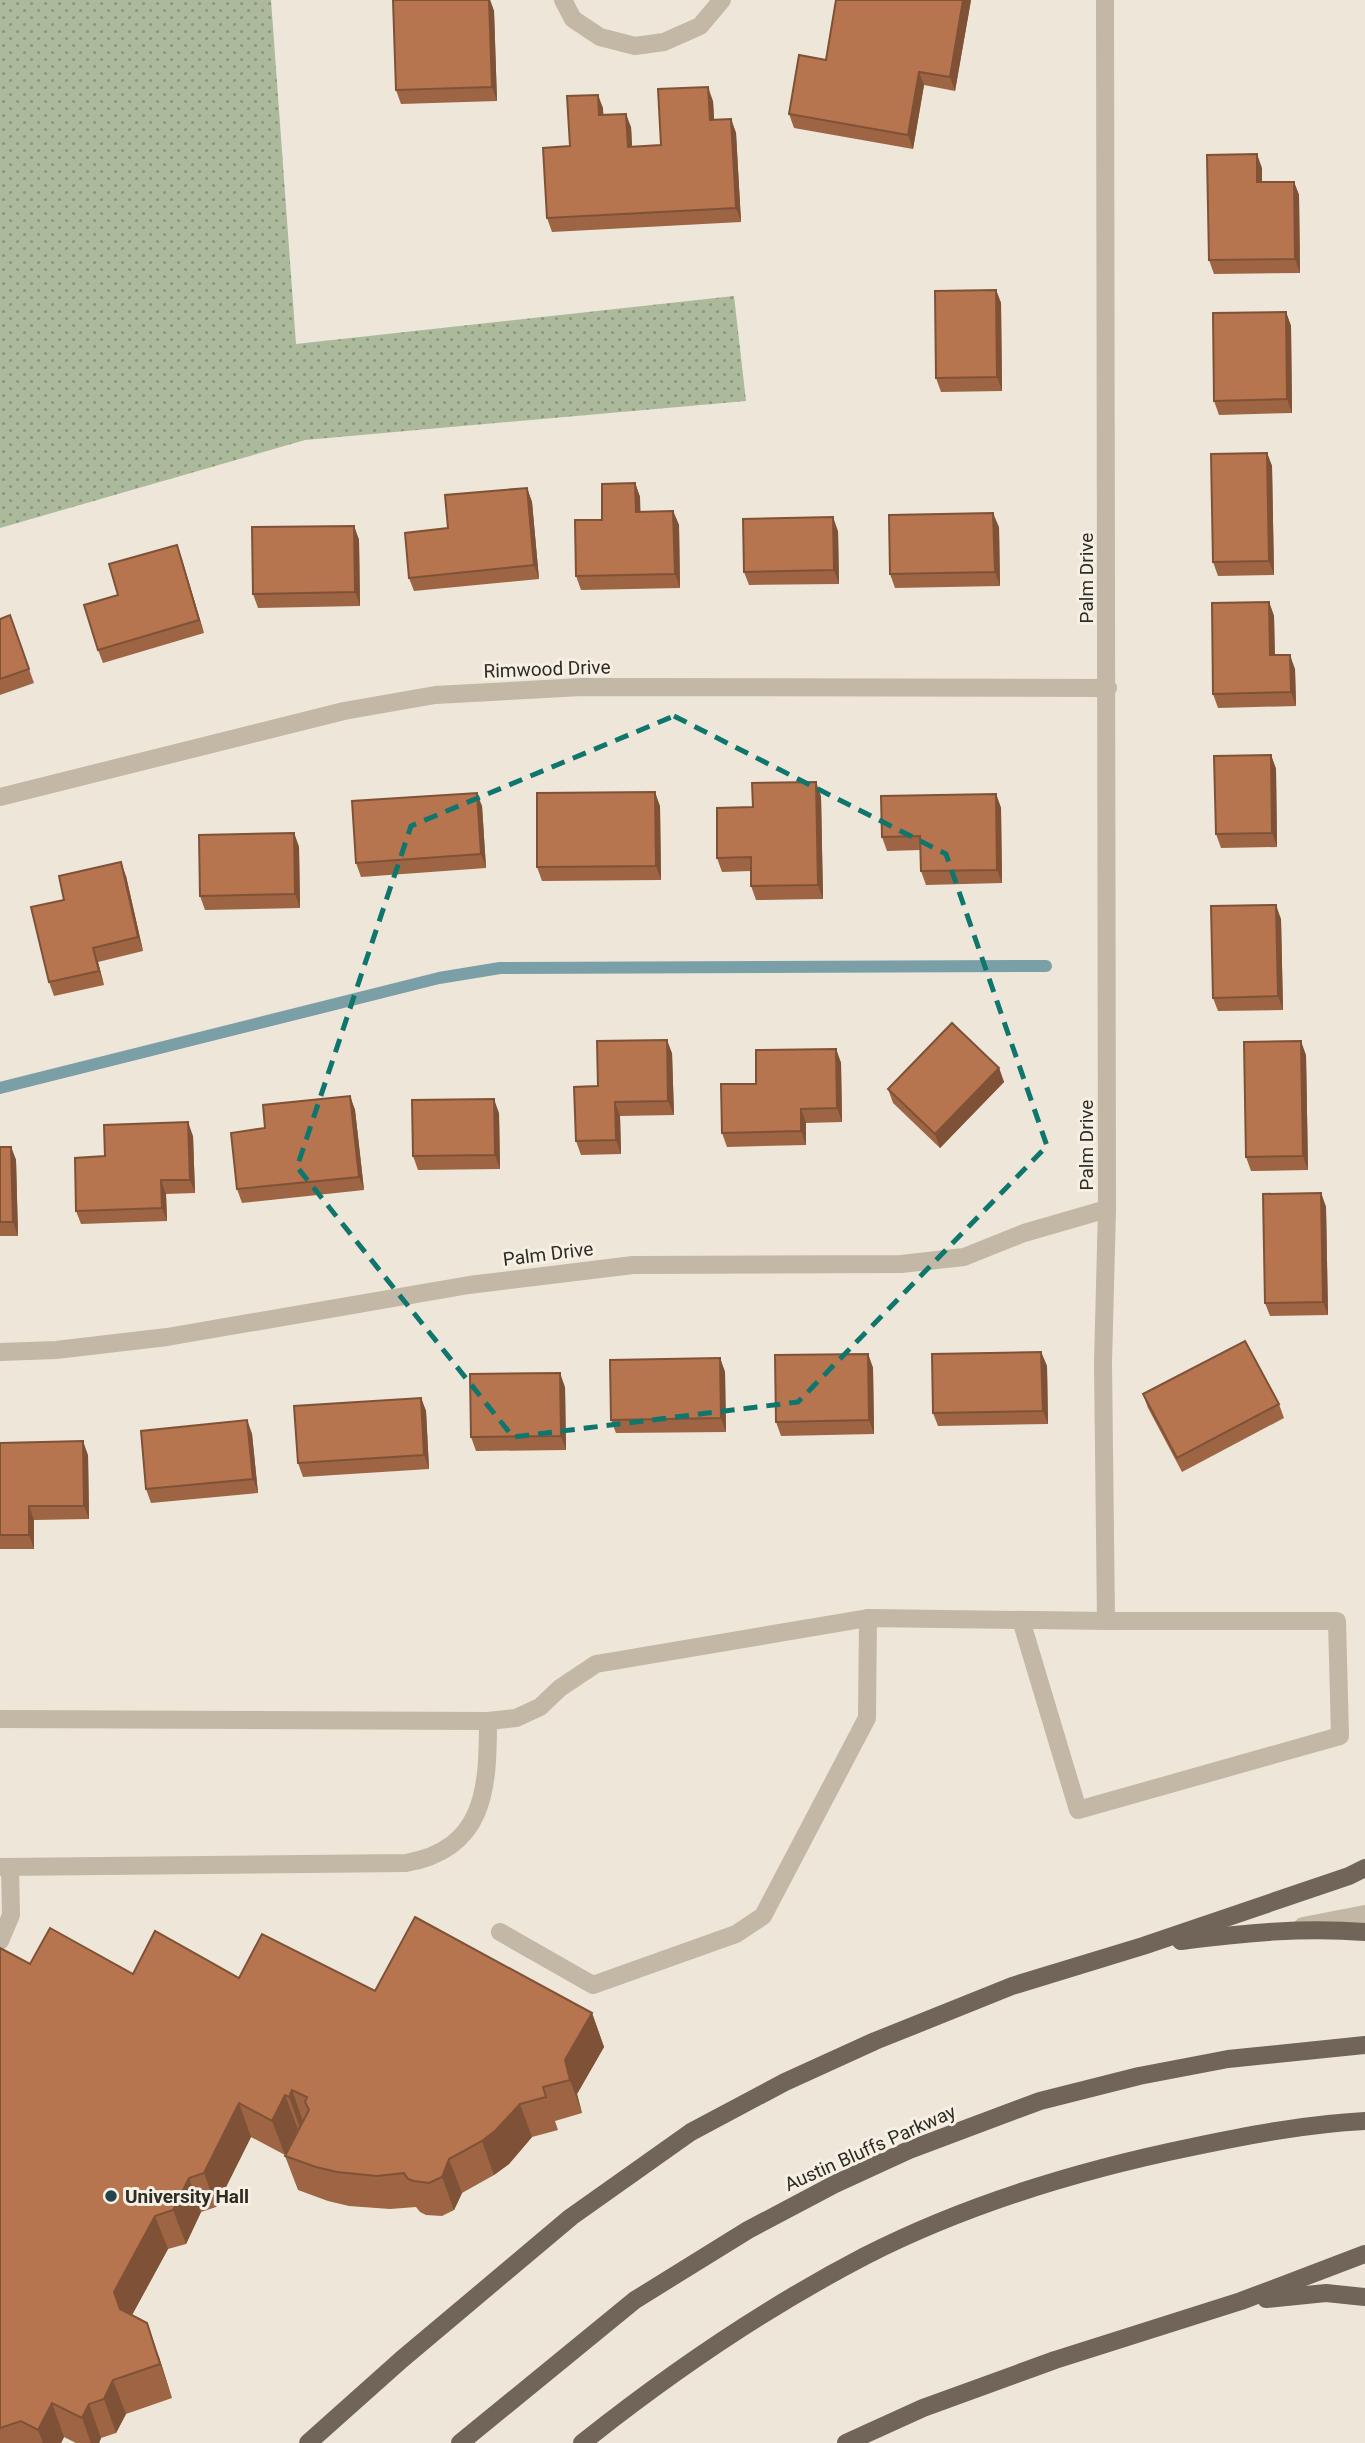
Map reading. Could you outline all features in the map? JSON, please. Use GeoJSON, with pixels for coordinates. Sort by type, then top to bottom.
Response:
{"type":"FeatureCollection","features":[{"type":"Feature","properties":{"kind":"main road"},"geometry":{"type":"LineString","coordinates":[[309,2443],[401,2360],[571,2217],[691,2132],[785,2082],[874,2041],[1012,1986],[1143,1946],[1349,1876],[1365,1868]]}},
{"type":"Feature","properties":{"kind":"main road"},"geometry":{"type":"LineString","coordinates":[[1143,1946],[1285,1930],[1365,1932]]}},
{"type":"Feature","properties":{"kind":"main road","name":"Austin Bluffs Parkway"},"geometry":{"type":"LineString","coordinates":[[460,2443],[635,2300],[761,2223],[835,2184],[909,2150],[1040,2101],[1139,2076],[1228,2059],[1365,2045]]}},
{"type":"Feature","properties":{"kind":"main road"},"geometry":{"type":"LineString","coordinates":[[582,2443],[688,2365],[781,2303],[867,2255],[942,2221],[1060,2179],[1158,2154],[1260,2133],[1365,2121]]}},
{"type":"Feature","properties":{"kind":"main road"},"geometry":{"type":"LineString","coordinates":[[845,2443],[935,2403],[1055,2360],[1241,2301],[1365,2254]]}},
{"type":"Feature","properties":{"kind":"main road"},"geometry":{"type":"LineString","coordinates":[[1241,2301],[1326,2294],[1365,2297]]}},
{"type":"Feature","properties":{"kind":"street"},"geometry":{"type":"LineString","coordinates":[[563,0],[573,19],[600,37],[635,46],[664,42],[700,26],[722,0]]}},
{"type":"Feature","properties":{"kind":"street","name":"Palm Drive"},"geometry":{"type":"LineString","coordinates":[[0,1352],[56,1350],[167,1337],[469,1285],[633,1265],[901,1264],[964,1257],[1024,1233],[1107,1209],[1105,0]]}},
{"type":"Feature","properties":{"kind":"street","name":"Rimwood Drive"},"geometry":{"type":"LineString","coordinates":[[0,797],[344,711],[435,695],[582,687],[1108,688]]}},
{"type":"Feature","properties":{"kind":"street"},"geometry":{"type":"LineString","coordinates":[[1106,1621],[1103,1363],[1107,1209]]}},
{"type":"Feature","properties":{"kind":"street"},"geometry":{"type":"LineString","coordinates":[[0,1719],[488,1721],[516,1718],[540,1707],[560,1688],[596,1664],[868,1618],[1337,1621],[1340,1736],[1078,1810],[1021,1620]]}},
{"type":"Feature","properties":{"kind":"street"},"geometry":{"type":"LineString","coordinates":[[499,1933],[593,1985],[736,1934],[763,1916],[867,1718],[868,1618]]}},
{"type":"Feature","properties":{"kind":"street"},"geometry":{"type":"LineString","coordinates":[[0,1941],[11,1915],[5,1867],[406,1863],[429,1859],[451,1848],[468,1830],[480,1805],[488,1763],[488,1721]]}},
{"type":"Feature","properties":{"kind":"street"},"geometry":{"type":"LineString","coordinates":[[1285,1930],[1365,1914]]}},
{"type":"Feature","properties":{"kind":"highlighted area"},"geometry":{"type":"Polygon","coordinates":[[[674,716],[946,854],[1047,1146],[798,1402],[513,1437],[297,1167],[411,826],[674,716]]]}},
{"type":"Feature","properties":{"kind":"green space"},"geometry":{"type":"Polygon","coordinates":[[[0,0],[271,0],[296,344],[734,296],[746,401],[305,440],[0,528],[0,0]]]}},
{"type":"Feature","properties":{"kind":"building"},"geometry":{"type":"Polygon","coordinates":[[[393,0],[489,0],[492,87],[396,90],[393,0]]]}},
{"type":"Feature","properties":{"kind":"building"},"geometry":{"type":"Polygon","coordinates":[[[836,0],[963,0],[950,77],[919,72],[908,135],[789,114],[799,55],[826,60],[836,0]]]}},
{"type":"Feature","properties":{"kind":"building"},"geometry":{"type":"Polygon","coordinates":[[[708,87],[710,120],[731,119],[736,208],[547,218],[543,148],[570,146],[567,96],[598,95],[599,115],[626,114],[628,147],[661,145],[658,89],[708,87]]]}},
{"type":"Feature","properties":{"kind":"building"},"geometry":{"type":"Polygon","coordinates":[[[1257,154],[1257,182],[1294,182],[1295,259],[1209,260],[1207,155],[1257,154]]]}},
{"type":"Feature","properties":{"kind":"building"},"geometry":{"type":"Polygon","coordinates":[[[996,290],[997,377],[936,378],[935,291],[996,290]]]}},
{"type":"Feature","properties":{"kind":"building"},"geometry":{"type":"Polygon","coordinates":[[[1286,312],[1287,399],[1214,401],[1213,313],[1286,312]]]}},
{"type":"Feature","properties":{"kind":"building"},"geometry":{"type":"Polygon","coordinates":[[[1267,453],[1269,561],[1213,562],[1211,454],[1267,453]]]}},
{"type":"Feature","properties":{"kind":"building"},"geometry":{"type":"Polygon","coordinates":[[[635,483],[636,512],[673,511],[675,574],[576,576],[575,520],[602,520],[602,484],[635,483]]]}},
{"type":"Feature","properties":{"kind":"building"},"geometry":{"type":"Polygon","coordinates":[[[527,488],[534,565],[409,578],[405,533],[448,528],[445,495],[527,488]]]}},
{"type":"Feature","properties":{"kind":"building"},"geometry":{"type":"Polygon","coordinates":[[[993,513],[995,572],[890,574],[889,515],[993,513]]]}},
{"type":"Feature","properties":{"kind":"building"},"geometry":{"type":"Polygon","coordinates":[[[833,517],[834,570],[744,572],[743,519],[833,517]]]}},
{"type":"Feature","properties":{"kind":"building"},"geometry":{"type":"Polygon","coordinates":[[[354,526],[355,592],[253,594],[252,527],[354,526]]]}},
{"type":"Feature","properties":{"kind":"building"},"geometry":{"type":"Polygon","coordinates":[[[177,545],[199,620],[98,650],[84,605],[118,595],[109,564],[177,545]]]}},
{"type":"Feature","properties":{"kind":"building"},"geometry":{"type":"Polygon","coordinates":[[[1269,602],[1270,655],[1290,655],[1291,692],[1213,694],[1212,603],[1269,602]]]}},
{"type":"Feature","properties":{"kind":"building"},"geometry":{"type":"Polygon","coordinates":[[[10,615],[29,669],[0,679],[0,619],[10,615]]]}},
{"type":"Feature","properties":{"kind":"building"},"geometry":{"type":"Polygon","coordinates":[[[1271,755],[1272,833],[1216,834],[1214,756],[1271,755]]]}},
{"type":"Feature","properties":{"kind":"building"},"geometry":{"type":"Polygon","coordinates":[[[816,782],[818,885],[751,886],[751,857],[717,858],[717,808],[753,807],[752,783],[816,782]]]}},
{"type":"Feature","properties":{"kind":"building"},"geometry":{"type":"Polygon","coordinates":[[[655,792],[656,866],[537,867],[537,793],[655,792]]]}},
{"type":"Feature","properties":{"kind":"building"},"geometry":{"type":"Polygon","coordinates":[[[477,793],[481,854],[356,863],[352,801],[477,793]]]}},
{"type":"Feature","properties":{"kind":"building"},"geometry":{"type":"Polygon","coordinates":[[[996,794],[997,870],[921,871],[920,836],[882,837],[881,796],[996,794]]]}},
{"type":"Feature","properties":{"kind":"building"},"geometry":{"type":"Polygon","coordinates":[[[294,833],[295,894],[200,896],[199,835],[294,833]]]}},
{"type":"Feature","properties":{"kind":"building"},"geometry":{"type":"Polygon","coordinates":[[[121,862],[138,937],[93,948],[99,971],[49,982],[31,907],[64,900],[59,876],[121,862]]]}},
{"type":"Feature","properties":{"kind":"building"},"geometry":{"type":"Polygon","coordinates":[[[1276,905],[1278,996],[1213,998],[1211,906],[1276,905]]]}},
{"type":"Feature","properties":{"kind":"building"},"geometry":{"type":"Polygon","coordinates":[[[952,1023],[999,1068],[935,1134],[888,1089],[952,1023]]]}},
{"type":"Feature","properties":{"kind":"building"},"geometry":{"type":"Polygon","coordinates":[[[667,1040],[668,1101],[615,1102],[616,1140],[576,1141],[574,1087],[598,1086],[597,1041],[667,1040]]]}},
{"type":"Feature","properties":{"kind":"building"},"geometry":{"type":"Polygon","coordinates":[[[1301,1041],[1303,1156],[1246,1157],[1244,1042],[1301,1041]]]}},
{"type":"Feature","properties":{"kind":"building"},"geometry":{"type":"Polygon","coordinates":[[[836,1049],[837,1108],[801,1109],[801,1131],[722,1133],[721,1084],[756,1084],[756,1050],[836,1049]]]}},
{"type":"Feature","properties":{"kind":"building"},"geometry":{"type":"Polygon","coordinates":[[[350,1096],[359,1177],[237,1189],[231,1133],[265,1128],[263,1105],[350,1096]]]}},
{"type":"Feature","properties":{"kind":"building"},"geometry":{"type":"Polygon","coordinates":[[[494,1099],[495,1155],[413,1156],[412,1100],[494,1099]]]}},
{"type":"Feature","properties":{"kind":"building"},"geometry":{"type":"Polygon","coordinates":[[[188,1122],[190,1180],[161,1180],[162,1208],[76,1211],[75,1158],[105,1156],[104,1125],[188,1122]]]}},
{"type":"Feature","properties":{"kind":"building"},"geometry":{"type":"Polygon","coordinates":[[[0,1147],[11,1147],[13,1222],[0,1222],[0,1147]]]}},
{"type":"Feature","properties":{"kind":"building"},"geometry":{"type":"Polygon","coordinates":[[[1321,1193],[1323,1302],[1265,1303],[1263,1194],[1321,1193]]]}},
{"type":"Feature","properties":{"kind":"building"},"geometry":{"type":"Polygon","coordinates":[[[1245,1341],[1279,1404],[1177,1458],[1143,1394],[1245,1341]]]}},
{"type":"Feature","properties":{"kind":"building"},"geometry":{"type":"Polygon","coordinates":[[[1041,1352],[1043,1411],[933,1413],[932,1354],[1041,1352]]]}},
{"type":"Feature","properties":{"kind":"building"},"geometry":{"type":"Polygon","coordinates":[[[868,1354],[869,1420],[776,1422],[775,1355],[868,1354]]]}},
{"type":"Feature","properties":{"kind":"building"},"geometry":{"type":"Polygon","coordinates":[[[720,1358],[721,1418],[611,1420],[610,1360],[720,1358]]]}},
{"type":"Feature","properties":{"kind":"building"},"geometry":{"type":"Polygon","coordinates":[[[560,1373],[561,1436],[471,1437],[470,1374],[560,1373]]]}},
{"type":"Feature","properties":{"kind":"building"},"geometry":{"type":"Polygon","coordinates":[[[421,1398],[424,1455],[298,1463],[294,1406],[421,1398]]]}},
{"type":"Feature","properties":{"kind":"building"},"geometry":{"type":"Polygon","coordinates":[[[247,1420],[253,1479],[146,1489],[141,1431],[247,1420]]]}},
{"type":"Feature","properties":{"kind":"building"},"geometry":{"type":"Polygon","coordinates":[[[83,1441],[84,1506],[29,1506],[29,1535],[0,1535],[0,1443],[83,1441]]]}},
{"type":"Feature","properties":{"kind":"building","name":"University Hall"},"geometry":{"type":"Polygon","coordinates":[[[415,1917],[592,2013],[565,2060],[570,2080],[543,2087],[546,2097],[520,2104],[482,2141],[449,2159],[442,2177],[429,2183],[408,2179],[404,2173],[377,2176],[337,2172],[285,2156],[309,2110],[305,2102],[307,2097],[292,2090],[289,2097],[285,2095],[272,2121],[239,2103],[204,2173],[189,2178],[173,2210],[155,2216],[114,2292],[120,2309],[147,2323],[160,2364],[113,2380],[104,2399],[89,2404],[82,2418],[52,2403],[38,2430],[21,2421],[0,2428],[0,1948],[30,1964],[50,1928],[133,1974],[155,1931],[239,1978],[262,1934],[375,1991],[415,1917]]]}},
{"type":"Feature","properties":{"kind":"waterway"},"geometry":{"type":"LineString","coordinates":[[0,1088],[439,978],[500,968],[1046,966]]}},
{"type":"Feature","properties":{"kind":"place","name":"University Hall"},"geometry":{"type":"Point","coordinates":[111,2196]}}]}
